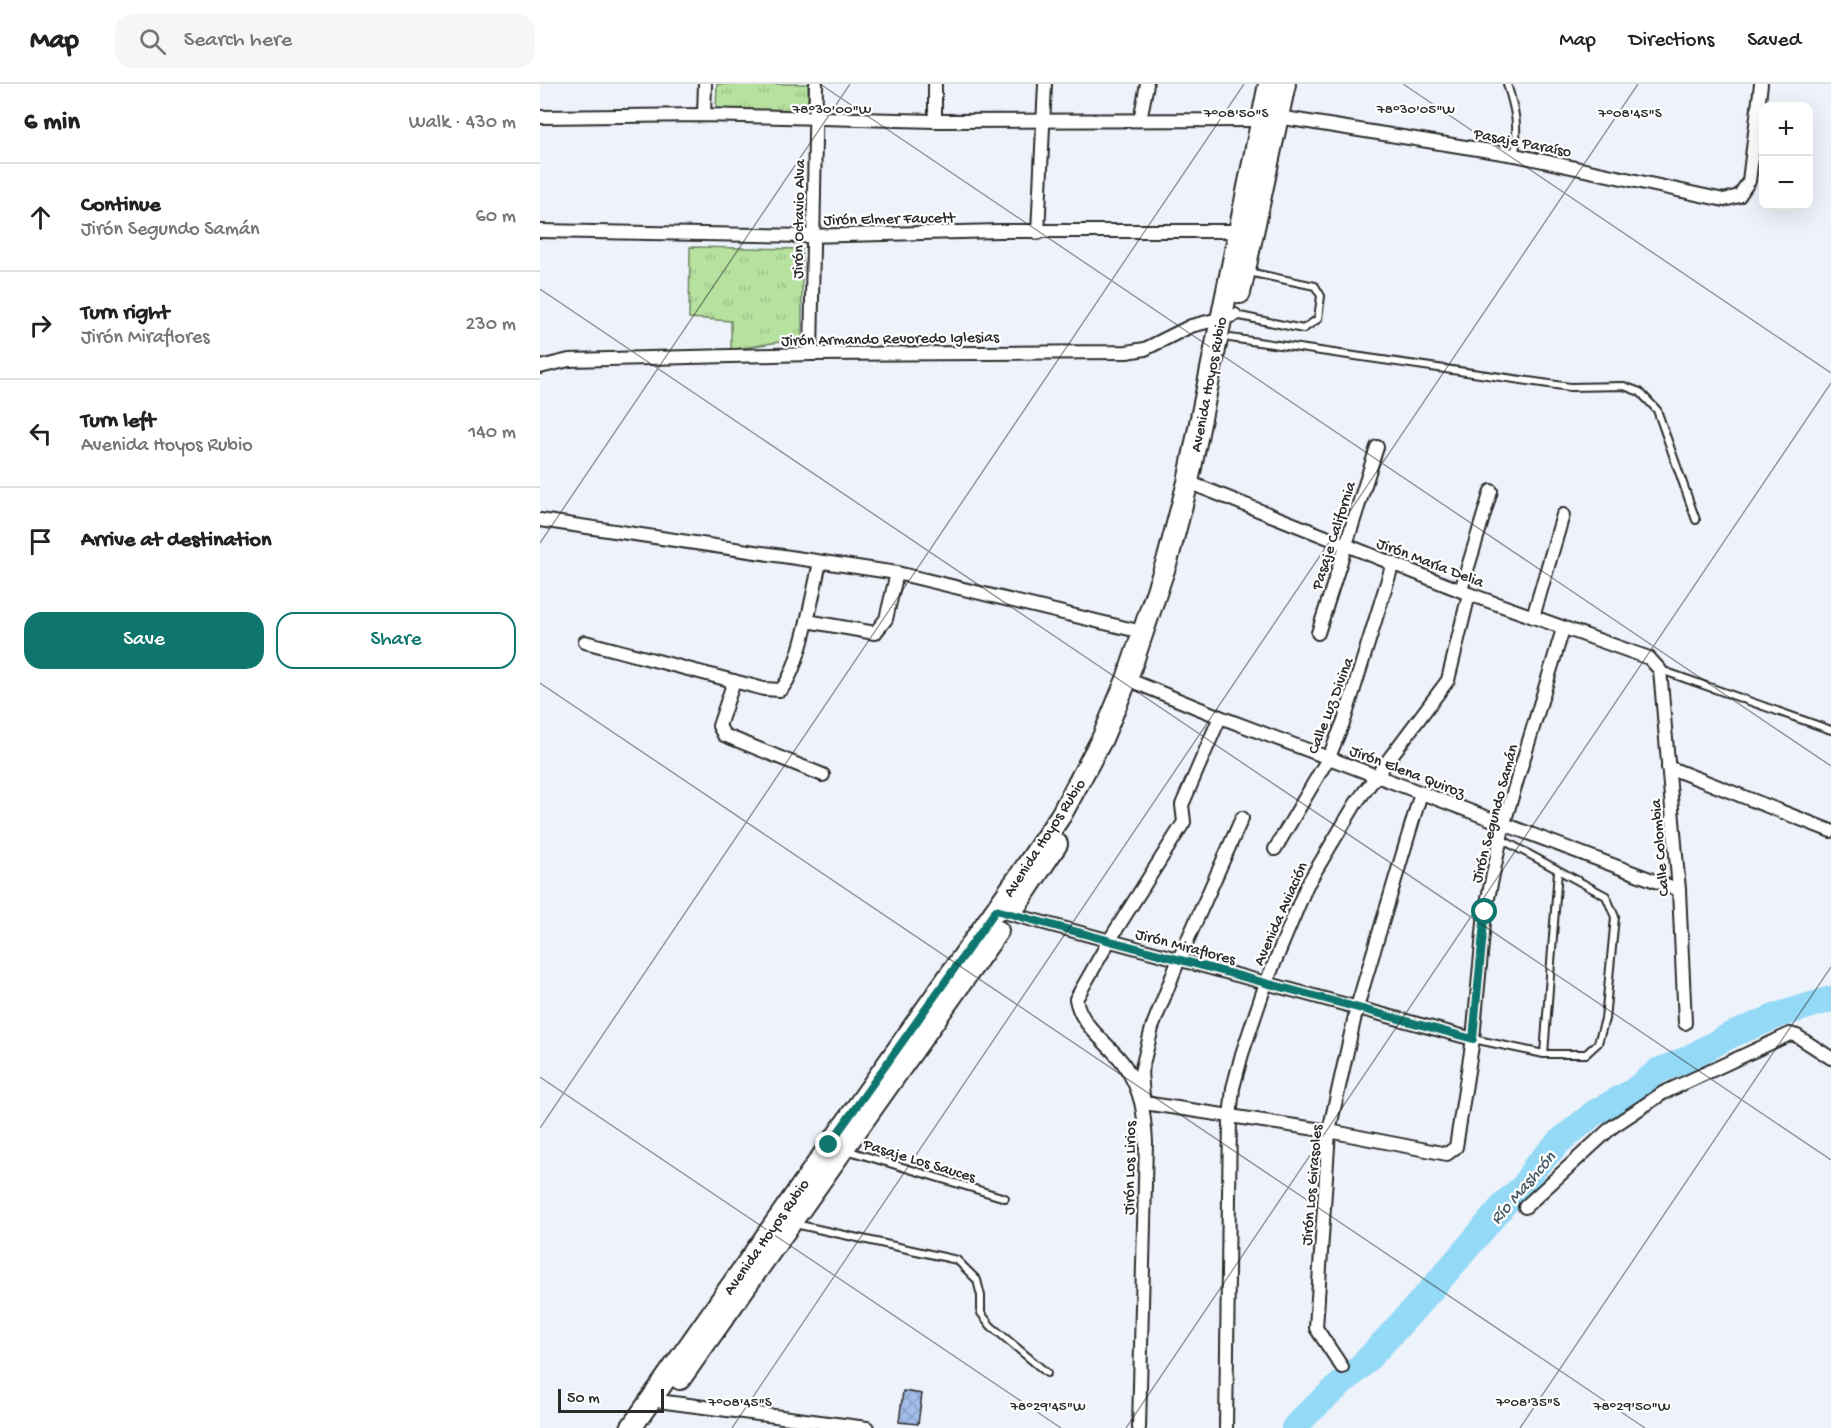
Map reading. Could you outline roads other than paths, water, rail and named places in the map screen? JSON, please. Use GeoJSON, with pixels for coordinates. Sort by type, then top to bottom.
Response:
{"type":"FeatureCollection","features":[{"type":"Feature","properties":{"kind":"main road","name":"Avenida Hoyos Rubio"},"geometry":{"type":"LineString","coordinates":[[1133,682],[1142,632],[1194,484],[1230,338],[1228,316],[1244,271],[1270,119],[1269,84]]}},
{"type":"Feature","properties":{"kind":"main road","name":"Avenida Hoyos Rubio"},"geometry":{"type":"LineString","coordinates":[[631,1428],[656,1402],[1091,789],[1176,576],[1228,316],[1239,231],[1270,119],[1286,84]]}},
{"type":"Feature","properties":{"kind":"main road","name":"Avenida Hoyos Rubio"},"geometry":{"type":"LineString","coordinates":[[646,1428],[656,1402]]}},
{"type":"Feature","properties":{"kind":"street"},"geometry":{"type":"LineString","coordinates":[[704,115],[705,84]]}},
{"type":"Feature","properties":{"kind":"street","name":"Jirón Octavio Alva"},"geometry":{"type":"LineString","coordinates":[[811,354],[816,84]]}},
{"type":"Feature","properties":{"kind":"street"},"geometry":{"type":"LineString","coordinates":[[935,84],[935,121]]}},
{"type":"Feature","properties":{"kind":"street"},"geometry":{"type":"LineString","coordinates":[[1038,233],[1045,84]]}},
{"type":"Feature","properties":{"kind":"street"},"geometry":{"type":"LineString","coordinates":[[1140,120],[1147,84]]}},
{"type":"Feature","properties":{"kind":"street","name":"Pasaje Paraíso"},"geometry":{"type":"LineString","coordinates":[[540,117],[704,115],[935,121],[1270,119],[1515,155],[1724,200],[1739,196],[1749,181],[1761,84]]}},
{"type":"Feature","properties":{"kind":"street","name":"Jirón Elmer Faucett"},"geometry":{"type":"LineString","coordinates":[[540,231],[814,235],[1239,231]]}},
{"type":"Feature","properties":{"kind":"street","name":"Jirón Armando Revoredo Iglesias"},"geometry":{"type":"LineString","coordinates":[[540,367],[569,360],[811,354],[1127,352],[1145,349],[1191,326],[1228,316]]}},
{"type":"Feature","properties":{"kind":"street","name":"Pasaje California"},"geometry":{"type":"LineString","coordinates":[[1318,633],[1377,447]]}},
{"type":"Feature","properties":{"kind":"street","name":"Jirón María Delia"},"geometry":{"type":"LineString","coordinates":[[1194,484],[1465,592],[1649,658],[1660,670]]}},
{"type":"Feature","properties":{"kind":"street","name":"Avenida Aviación"},"geometry":{"type":"LineString","coordinates":[[1226,1428],[1230,1118],[1233,1088],[1242,1054],[1266,983],[1320,860],[1376,777],[1448,680],[1465,592],[1491,491]]}},
{"type":"Feature","properties":{"kind":"street"},"geometry":{"type":"LineString","coordinates":[[1533,617],[1563,515]]}},
{"type":"Feature","properties":{"kind":"street"},"geometry":{"type":"LineString","coordinates":[[540,520],[897,573],[1142,632]]}},
{"type":"Feature","properties":{"kind":"street"},"geometry":{"type":"LineString","coordinates":[[585,642],[774,691],[786,685],[807,621],[820,562]]}},
{"type":"Feature","properties":{"kind":"street","name":"Calle Luz Divina"},"geometry":{"type":"LineString","coordinates":[[1275,849],[1329,757],[1354,691],[1393,564]]}},
{"type":"Feature","properties":{"kind":"street"},"geometry":{"type":"LineString","coordinates":[[807,621],[875,633],[886,619],[897,573]]}},
{"type":"Feature","properties":{"kind":"street","name":"Jirón Segundo Samán"},"geometry":{"type":"LineString","coordinates":[[1329,1131],[1447,1154],[1456,1147],[1473,1039],[1485,912],[1504,823],[1563,629]]}},
{"type":"Feature","properties":{"kind":"street","name":"Calle Colombia"},"geometry":{"type":"LineString","coordinates":[[1660,670],[1679,890],[1685,1023]]}},
{"type":"Feature","properties":{"kind":"street"},"geometry":{"type":"LineString","coordinates":[[734,681],[719,726],[724,735],[823,775]]}},
{"type":"Feature","properties":{"kind":"street","name":"Jirón Elena Quiroz"},"geometry":{"type":"LineString","coordinates":[[1133,682],[1376,777],[1679,890]]}},
{"type":"Feature","properties":{"kind":"street","name":"Jirón Los Lirios"},"geometry":{"type":"LineString","coordinates":[[1139,1428],[1146,1142],[1144,1103],[1125,1065],[1097,1035],[1077,1003],[1077,995],[1184,822],[1182,805],[1220,717]]}},
{"type":"Feature","properties":{"kind":"street"},"geometry":{"type":"LineString","coordinates":[[1668,767],[1831,831]]}},
{"type":"Feature","properties":{"kind":"street","name":"Jirón Los Girasoles"},"geometry":{"type":"LineString","coordinates":[[1342,1367],[1316,1328],[1329,1131],[1357,1007],[1420,793]]}},
{"type":"Feature","properties":{"kind":"street"},"geometry":{"type":"LineString","coordinates":[[1242,818],[1179,959],[1144,1053],[1141,1072],[1144,1103],[1230,1118],[1329,1131]]}},
{"type":"Feature","properties":{"kind":"street","name":"Jirón Miraflores"},"geometry":{"type":"LineString","coordinates":[[1003,912],[1473,1039]]}},
{"type":"Feature","properties":{"kind":"street"},"geometry":{"type":"LineString","coordinates":[[1526,1207],[1612,1127],[1663,1093],[1790,1035],[1797,1036],[1831,1058]]}},
{"type":"Feature","properties":{"kind":"street"},"geometry":{"type":"LineString","coordinates":[[656,1402],[867,1428]]}},
{"type":"Feature","properties":{"kind":"lane"},"geometry":{"type":"LineString","coordinates":[[1507,84],[1515,105],[1518,122],[1515,155]]}},
{"type":"Feature","properties":{"kind":"lane"},"geometry":{"type":"LineString","coordinates":[[1228,316],[1304,329],[1309,328],[1318,318],[1321,296],[1315,286],[1244,271]]}},
{"type":"Feature","properties":{"kind":"lane"},"geometry":{"type":"LineString","coordinates":[[1230,338],[1570,387],[1624,386],[1640,392],[1657,410],[1696,520]]}},
{"type":"Feature","properties":{"kind":"lane"},"geometry":{"type":"LineString","coordinates":[[1660,670],[1831,730]]}},
{"type":"Feature","properties":{"kind":"lane"},"geometry":{"type":"LineString","coordinates":[[1473,1039],[1544,1053],[1586,1054],[1598,1043],[1605,1019],[1615,917],[1606,896],[1501,839]]}},
{"type":"Feature","properties":{"kind":"lane"},"geometry":{"type":"LineString","coordinates":[[1544,1053],[1558,871]]}},
{"type":"Feature","properties":{"kind":"lane","name":"Pasaje Los Sauces"},"geometry":{"type":"LineString","coordinates":[[836,1147],[1005,1198]]}},
{"type":"Feature","properties":{"kind":"lane"},"geometry":{"type":"LineString","coordinates":[[784,1222],[957,1260],[976,1280],[981,1296],[981,1313],[991,1326],[1047,1373]]}},
{"type":"Feature","properties":{"kind":"waterway","name":"Río Mashcón"},"geometry":{"type":"LineString","coordinates":[[1294,1428],[1365,1362],[1437,1284],[1506,1202],[1524,1186],[1535,1167],[1560,1141],[1594,1113],[1632,1092],[1658,1071],[1687,1059],[1731,1035],[1779,1015],[1831,999]]}}]}
